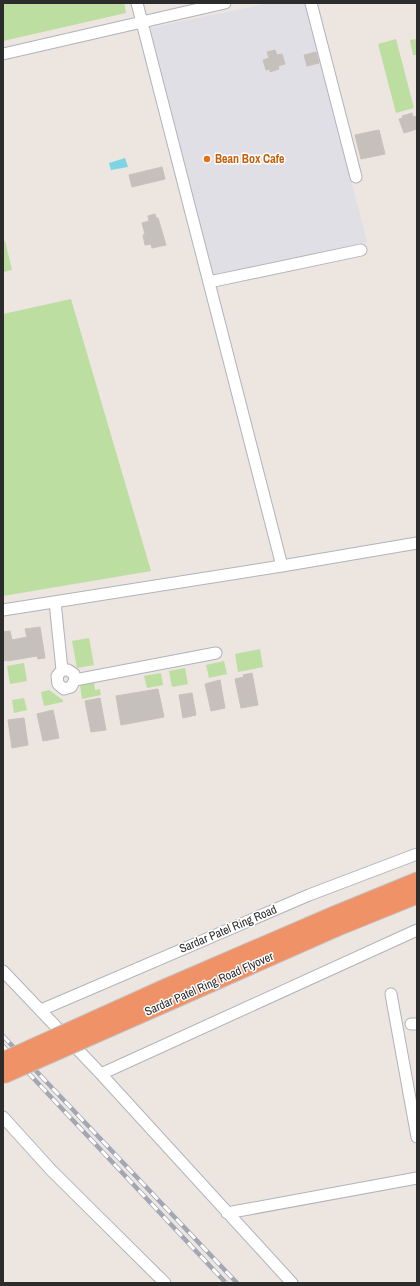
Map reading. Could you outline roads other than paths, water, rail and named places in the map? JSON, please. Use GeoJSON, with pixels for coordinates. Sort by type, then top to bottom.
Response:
{"type":"FeatureCollection","features":[{"type":"Feature","properties":{"kind":"highway","name":"Sardar Patel Ring Road Flyover"},"geometry":{"type":"LineString","coordinates":[[3,1061],[167,987],[334,915],[417,882]]}},
{"type":"Feature","properties":{"kind":"highway","name":"Sardar Patel Ring Road Flyover"},"geometry":{"type":"LineString","coordinates":[[3,1075],[338,927],[417,895]]}},
{"type":"Feature","properties":{"kind":"street"},"geometry":{"type":"LineString","coordinates":[[137,3],[282,566]]}},
{"type":"Feature","properties":{"kind":"street"},"geometry":{"type":"LineString","coordinates":[[3,54],[225,3]]}},
{"type":"Feature","properties":{"kind":"street"},"geometry":{"type":"LineString","coordinates":[[311,3],[356,177]]}},
{"type":"Feature","properties":{"kind":"street"},"geometry":{"type":"LineString","coordinates":[[209,282],[361,250]]}},
{"type":"Feature","properties":{"kind":"street"},"geometry":{"type":"LineString","coordinates":[[3,610],[417,543]]}},
{"type":"Feature","properties":{"kind":"street"},"geometry":{"type":"LineString","coordinates":[[55,602],[62,670],[57,676],[58,684],[64,688],[71,687],[75,680],[216,653]]}},
{"type":"Feature","properties":{"kind":"street","name":"Sardar Patel Ring Road"},"geometry":{"type":"LineString","coordinates":[[41,1010],[309,894],[417,854]]}},
{"type":"Feature","properties":{"kind":"street"},"geometry":{"type":"LineString","coordinates":[[101,1074],[417,930]]}},
{"type":"Feature","properties":{"kind":"street"},"geometry":{"type":"LineString","coordinates":[[3,971],[101,1074],[292,1283]]}},
{"type":"Feature","properties":{"kind":"street"},"geometry":{"type":"LineString","coordinates":[[391,994],[417,1137]]}},
{"type":"Feature","properties":{"kind":"street"},"geometry":{"type":"LineString","coordinates":[[3,1117],[52,1171],[165,1283]]}},
{"type":"Feature","properties":{"kind":"street"},"geometry":{"type":"LineString","coordinates":[[227,1213],[417,1178]]}},
{"type":"Feature","properties":{"kind":"water"},"geometry":{"type":"Polygon","coordinates":[[[125,158],[128,167],[111,170],[109,163],[125,158]]]}},
{"type":"Feature","properties":{"kind":"railway"},"geometry":{"type":"LineString","coordinates":[[3,1036],[237,1283]]}},
{"type":"Feature","properties":{"kind":"railway"},"geometry":{"type":"LineString","coordinates":[[3,1046],[226,1283]]}},
{"type":"Feature","properties":{"kind":"place","name":"Bean Box Cafe"},"geometry":{"type":"Point","coordinates":[207,159]}}]}
